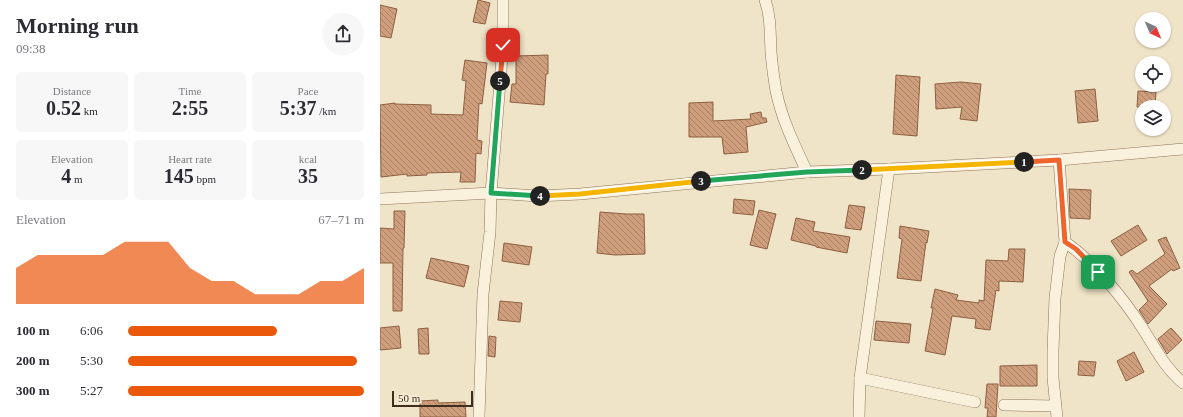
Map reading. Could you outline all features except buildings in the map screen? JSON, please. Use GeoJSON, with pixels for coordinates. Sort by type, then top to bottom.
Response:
{"type":"FeatureCollection","features":[{"type":"Feature","properties":{"kind":"street"},"geometry":{"type":"LineString","coordinates":[[479,417],[483,294],[490,232],[491,193],[503,45],[503,0]]}},
{"type":"Feature","properties":{"kind":"street"},"geometry":{"type":"LineString","coordinates":[[765,0],[771,26],[771,52],[776,92],[790,135],[807,172]]}},
{"type":"Feature","properties":{"kind":"street"},"geometry":{"type":"LineString","coordinates":[[380,199],[491,193],[537,196],[580,194],[807,172],[1059,160],[1183,149]]}},
{"type":"Feature","properties":{"kind":"street"},"geometry":{"type":"LineString","coordinates":[[1057,417],[1053,378],[1055,298],[1060,256],[1065,242],[1059,160]]}},
{"type":"Feature","properties":{"kind":"street"},"geometry":{"type":"LineString","coordinates":[[859,417],[860,378],[889,169]]}},
{"type":"Feature","properties":{"kind":"street"},"geometry":{"type":"LineString","coordinates":[[1065,242],[1076,249],[1130,309],[1164,363],[1183,383]]}},
{"type":"Feature","properties":{"kind":"street"},"geometry":{"type":"LineString","coordinates":[[860,378],[975,402]]}},
{"type":"Feature","properties":{"kind":"street"},"geometry":{"type":"LineString","coordinates":[[1004,405],[1056,406]]}},
{"type":"Feature","properties":{"kind":"route"},"geometry":{"type":"LineString","coordinates":[[503,45],[491,193],[537,196],[580,194],[807,172],[1059,160],[1065,242],[1076,249],[1098,272]]}}]}
